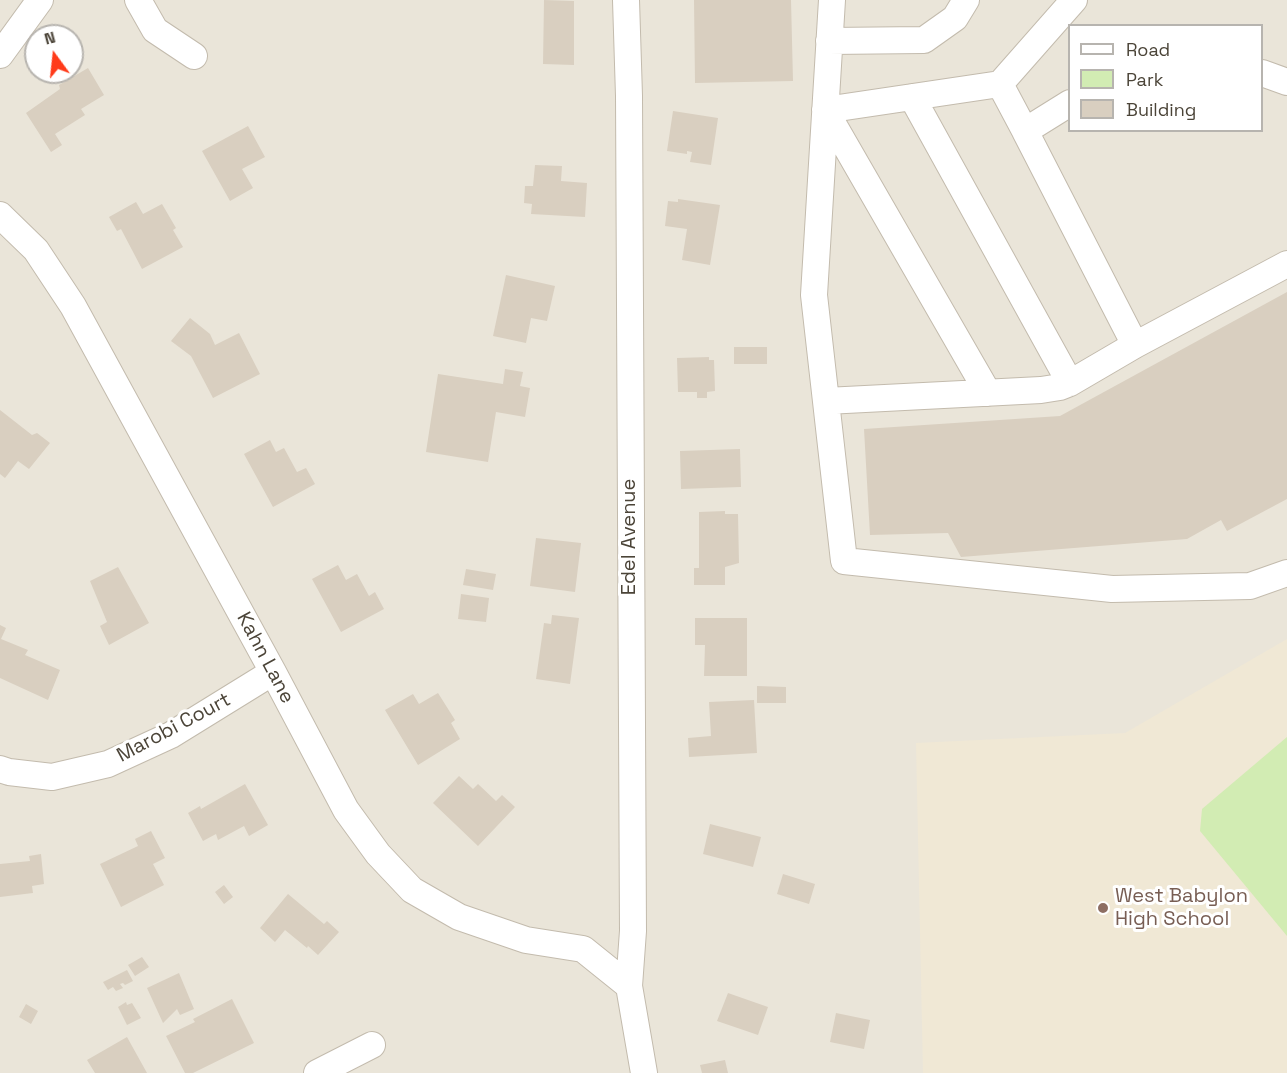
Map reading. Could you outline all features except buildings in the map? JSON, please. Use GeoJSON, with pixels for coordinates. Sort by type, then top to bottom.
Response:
{"type":"FeatureCollection","features":[{"type":"Feature","properties":{"kind":"street"},"geometry":{"type":"LineString","coordinates":[[0,55],[40,0]]}},
{"type":"Feature","properties":{"kind":"street"},"geometry":{"type":"LineString","coordinates":[[138,0],[154,30],[195,56]]}},
{"type":"Feature","properties":{"kind":"street","name":"Edel Avenue"},"geometry":{"type":"LineString","coordinates":[[627,0],[633,931],[629,986],[644,1073]]}},
{"type":"Feature","properties":{"kind":"street"},"geometry":{"type":"LineString","coordinates":[[832,0],[814,295],[844,561],[1112,589],[1250,585],[1287,573]]}},
{"type":"Feature","properties":{"kind":"street"},"geometry":{"type":"LineString","coordinates":[[829,41],[924,40],[955,18],[966,0]]}},
{"type":"Feature","properties":{"kind":"street"},"geometry":{"type":"LineString","coordinates":[[825,110],[1000,84],[1074,0]]}},
{"type":"Feature","properties":{"kind":"street"},"geometry":{"type":"LineString","coordinates":[[1263,73],[1287,82]]}},
{"type":"Feature","properties":{"kind":"street"},"geometry":{"type":"LineString","coordinates":[[1000,84],[1136,345]]}},
{"type":"Feature","properties":{"kind":"street"},"geometry":{"type":"LineString","coordinates":[[912,97],[1070,383]]}},
{"type":"Feature","properties":{"kind":"street"},"geometry":{"type":"LineString","coordinates":[[1025,131],[1068,104]]}},
{"type":"Feature","properties":{"kind":"street"},"geometry":{"type":"LineString","coordinates":[[825,110],[988,393]]}},
{"type":"Feature","properties":{"kind":"street","name":"Kahn Lane"},"geometry":{"type":"LineString","coordinates":[[0,215],[36,250],[73,306],[346,810],[378,854],[412,890],[459,917],[526,940],[583,949],[629,986]]}},
{"type":"Feature","properties":{"kind":"street"},"geometry":{"type":"LineString","coordinates":[[826,401],[1041,390],[1070,383],[1287,264]]}},
{"type":"Feature","properties":{"kind":"street","name":"Marobi Court"},"geometry":{"type":"LineString","coordinates":[[0,769],[52,777],[108,764],[171,735],[273,672]]}},
{"type":"Feature","properties":{"kind":"street"},"geometry":{"type":"LineString","coordinates":[[317,1073],[372,1045]]}},
{"type":"Feature","properties":{"kind":"shaded area"},"geometry":{"type":"Polygon","coordinates":[[[0,0],[1287,0],[1287,1073],[0,1073],[0,0]]]}},
{"type":"Feature","properties":{"kind":"shaded area","name":"West Babylon High School"},"geometry":{"type":"Polygon","coordinates":[[[1287,639],[1287,1073],[923,1073],[916,743],[1125,733],[1287,639]]]}},
{"type":"Feature","properties":{"kind":"green space"},"geometry":{"type":"Polygon","coordinates":[[[1287,737],[1287,936],[1200,831],[1202,809],[1287,737]]]}},
{"type":"Feature","properties":{"kind":"place","name":"West Babylon High School"},"geometry":{"type":"Point","coordinates":[1103,908]}}]}
